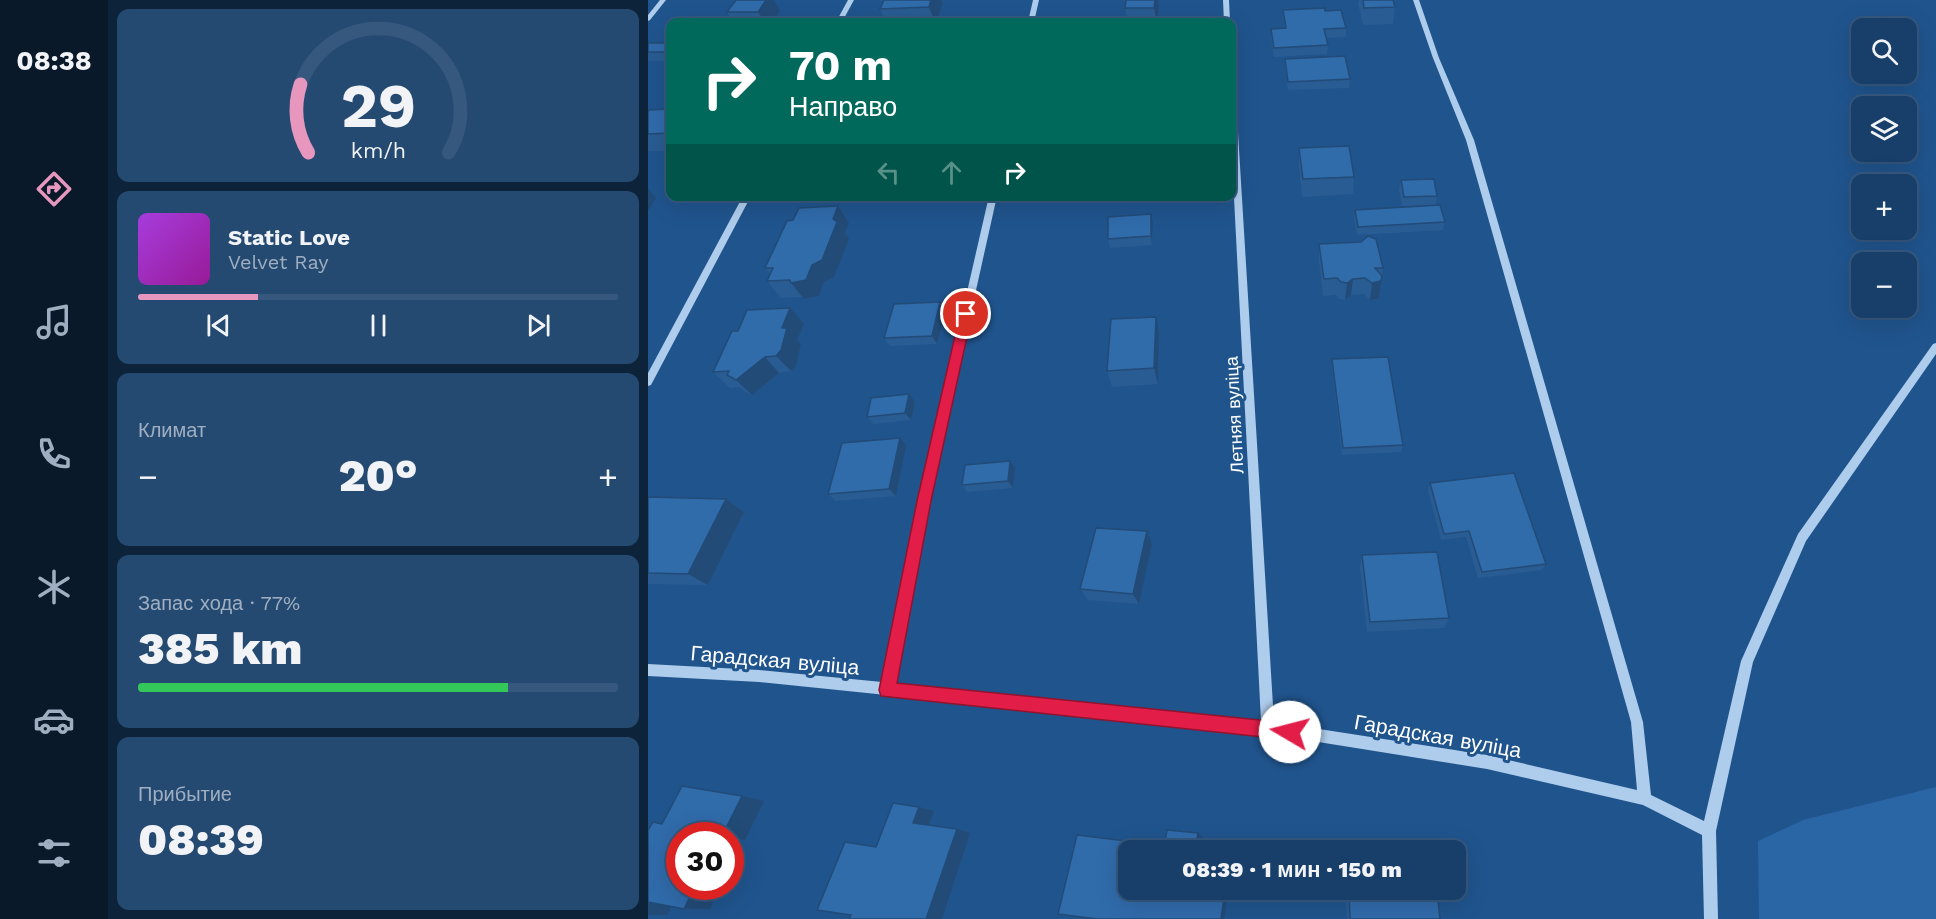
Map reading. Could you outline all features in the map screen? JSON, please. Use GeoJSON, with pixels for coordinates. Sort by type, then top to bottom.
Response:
{"type":"FeatureCollection","features":[{"type":"Feature","properties":{"kind":"street"},"geometry":{"type":"LineString","coordinates":[[648,19],[663,0]]}},
{"type":"Feature","properties":{"kind":"street"},"geometry":{"type":"LineString","coordinates":[[841,18],[851,0]]}},
{"type":"Feature","properties":{"kind":"street"},"geometry":{"type":"LineString","coordinates":[[1032,18],[1036,0]]}},
{"type":"Feature","properties":{"kind":"street"},"geometry":{"type":"LineString","coordinates":[[1226,0],[1227,18]]}},
{"type":"Feature","properties":{"kind":"street"},"geometry":{"type":"LineString","coordinates":[[1416,0],[1436,58],[1470,140],[1637,722],[1646,798]]}},
{"type":"Feature","properties":{"kind":"street","name":"Летняя вуліца"},"geometry":{"type":"LineString","coordinates":[[1236,170],[1268,728]]}},
{"type":"Feature","properties":{"kind":"street"},"geometry":{"type":"LineString","coordinates":[[648,382],[744,201]]}},
{"type":"Feature","properties":{"kind":"street"},"geometry":{"type":"LineString","coordinates":[[887,690],[924,501],[992,201]]}},
{"type":"Feature","properties":{"kind":"street"},"geometry":{"type":"LineString","coordinates":[[1711,919],[1709,831],[1748,661],[1802,538],[1936,347]]}},
{"type":"Feature","properties":{"kind":"street","name":"Гарадская вуліца"},"geometry":{"type":"LineString","coordinates":[[648,670],[759,676],[1268,728],[1487,762],[1646,798],[1709,831]]}},
{"type":"Feature","properties":{"kind":"shaded area"},"geometry":{"type":"Polygon","coordinates":[[[1936,787],[1936,919],[1759,919],[1758,841],[1803,820],[1936,787]]]}},
{"type":"Feature","properties":{"kind":"building"},"geometry":{"type":"Polygon","coordinates":[[[736,0],[766,0],[758,12],[727,12],[736,0]]]}},
{"type":"Feature","properties":{"kind":"building"},"geometry":{"type":"Polygon","coordinates":[[[884,0],[931,0],[929,7],[880,9],[884,0]]]}},
{"type":"Feature","properties":{"kind":"building"},"geometry":{"type":"Polygon","coordinates":[[[1126,0],[1155,0],[1154,8],[1125,8],[1126,0]]]}},
{"type":"Feature","properties":{"kind":"building"},"geometry":{"type":"Polygon","coordinates":[[[1363,0],[1393,0],[1395,7],[1364,8],[1363,0]]]}},
{"type":"Feature","properties":{"kind":"building"},"geometry":{"type":"Polygon","coordinates":[[[1325,8],[1325,11],[1341,10],[1346,28],[1324,29],[1328,45],[1274,48],[1271,29],[1286,28],[1283,10],[1325,8]]]}},
{"type":"Feature","properties":{"kind":"building"},"geometry":{"type":"Polygon","coordinates":[[[666,43],[666,52],[648,52],[648,44],[666,43]]]}},
{"type":"Feature","properties":{"kind":"building"},"geometry":{"type":"Polygon","coordinates":[[[1345,56],[1350,79],[1288,82],[1285,59],[1345,56]]]}},
{"type":"Feature","properties":{"kind":"building"},"geometry":{"type":"Polygon","coordinates":[[[666,109],[666,133],[648,134],[649,110],[666,109]]]}},
{"type":"Feature","properties":{"kind":"building"},"geometry":{"type":"Polygon","coordinates":[[[1349,146],[1354,177],[1303,179],[1299,148],[1349,146]]]}},
{"type":"Feature","properties":{"kind":"building"},"geometry":{"type":"Polygon","coordinates":[[[1434,179],[1437,196],[1404,197],[1401,180],[1434,179]]]}},
{"type":"Feature","properties":{"kind":"building"},"geometry":{"type":"Polygon","coordinates":[[[1440,205],[1445,222],[1358,227],[1355,210],[1440,205]]]}},
{"type":"Feature","properties":{"kind":"building"},"geometry":{"type":"Polygon","coordinates":[[[838,206],[833,219],[837,222],[822,260],[812,265],[806,280],[791,283],[790,280],[767,281],[773,268],[765,268],[787,221],[793,220],[799,208],[838,206]]]}},
{"type":"Feature","properties":{"kind":"building"},"geometry":{"type":"Polygon","coordinates":[[[1151,214],[1151,236],[1108,239],[1108,217],[1151,214]]]}},
{"type":"Feature","properties":{"kind":"building"},"geometry":{"type":"Polygon","coordinates":[[[1368,236],[1376,239],[1383,268],[1375,268],[1382,276],[1381,281],[1372,283],[1365,278],[1353,279],[1347,283],[1337,278],[1324,279],[1319,244],[1361,242],[1368,236]]]}},
{"type":"Feature","properties":{"kind":"building"},"geometry":{"type":"Polygon","coordinates":[[[940,302],[932,336],[884,338],[894,304],[940,302]]]}},
{"type":"Feature","properties":{"kind":"building"},"geometry":{"type":"Polygon","coordinates":[[[790,308],[782,328],[787,328],[781,350],[776,356],[765,357],[736,380],[727,375],[729,371],[713,372],[732,331],[738,331],[747,310],[790,308]]]}},
{"type":"Feature","properties":{"kind":"building"},"geometry":{"type":"Polygon","coordinates":[[[1156,317],[1154,368],[1107,371],[1111,319],[1156,317]]]}},
{"type":"Feature","properties":{"kind":"building"},"geometry":{"type":"Polygon","coordinates":[[[1388,357],[1403,445],[1343,448],[1332,359],[1388,357]]]}},
{"type":"Feature","properties":{"kind":"building"},"geometry":{"type":"Polygon","coordinates":[[[909,394],[905,413],[867,417],[871,398],[909,394]]]}},
{"type":"Feature","properties":{"kind":"building"},"geometry":{"type":"Polygon","coordinates":[[[900,438],[889,489],[828,494],[842,443],[900,438]]]}},
{"type":"Feature","properties":{"kind":"building"},"geometry":{"type":"Polygon","coordinates":[[[1010,461],[1008,481],[962,485],[965,465],[1010,461]]]}},
{"type":"Feature","properties":{"kind":"building"},"geometry":{"type":"Polygon","coordinates":[[[1514,473],[1546,564],[1482,572],[1469,531],[1444,534],[1430,483],[1514,473]]]}},
{"type":"Feature","properties":{"kind":"building"},"geometry":{"type":"Polygon","coordinates":[[[648,497],[726,499],[688,574],[648,573],[648,497]]]}},
{"type":"Feature","properties":{"kind":"building"},"geometry":{"type":"Polygon","coordinates":[[[1096,528],[1147,531],[1133,594],[1080,589],[1096,528]]]}},
{"type":"Feature","properties":{"kind":"building"},"geometry":{"type":"Polygon","coordinates":[[[1437,552],[1449,618],[1370,622],[1362,555],[1437,552]]]}},
{"type":"Feature","properties":{"kind":"building"},"geometry":{"type":"Polygon","coordinates":[[[682,786],[742,796],[729,822],[666,822],[666,900],[688,900],[684,909],[648,902],[648,830],[653,822],[662,824],[682,786]]]}},
{"type":"Feature","properties":{"kind":"building"},"geometry":{"type":"Polygon","coordinates":[[[893,803],[919,807],[913,823],[957,829],[926,919],[849,919],[851,915],[817,910],[845,842],[876,847],[893,803]]]}},
{"type":"Feature","properties":{"kind":"building"},"geometry":{"type":"Polygon","coordinates":[[[1167,830],[1198,833],[1197,840],[1165,840],[1167,830]]]}},
{"type":"Feature","properties":{"kind":"building"},"geometry":{"type":"Polygon","coordinates":[[[1077,835],[1118,840],[1118,900],[1224,900],[1221,919],[1097,919],[1058,914],[1077,835]]]}},
{"type":"Feature","properties":{"kind":"building"},"geometry":{"type":"Polygon","coordinates":[[[1349,900],[1438,900],[1440,919],[1350,919],[1349,900]]]}},
{"type":"Feature","properties":{"kind":"route"},"geometry":{"type":"LineString","coordinates":[[966,314],[924,501],[887,690],[1290,732]]}}]}
